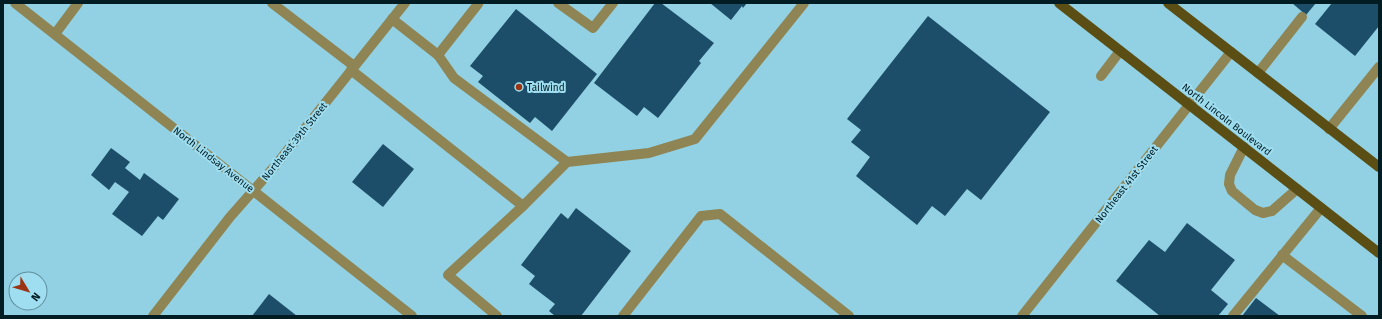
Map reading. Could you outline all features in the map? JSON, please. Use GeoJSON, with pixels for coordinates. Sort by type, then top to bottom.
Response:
{"type":"FeatureCollection","features":[{"type":"Feature","properties":{"kind":"main road","name":"North Lincoln Boulevard"},"geometry":{"type":"LineString","coordinates":[[1059,3],[1379,253]]}},
{"type":"Feature","properties":{"kind":"main road"},"geometry":{"type":"LineString","coordinates":[[1168,3],[1379,167]]}},
{"type":"Feature","properties":{"kind":"street","name":"North Lindsay Avenue"},"geometry":{"type":"LineString","coordinates":[[15,3],[412,316]]}},
{"type":"Feature","properties":{"kind":"street"},"geometry":{"type":"LineString","coordinates":[[55,34],[78,3]]}},
{"type":"Feature","properties":{"kind":"street"},"geometry":{"type":"LineString","coordinates":[[272,3],[523,206]]}},
{"type":"Feature","properties":{"kind":"street","name":"Northeast 39th Street"},"geometry":{"type":"LineString","coordinates":[[153,316],[230,217],[275,166],[405,3]]}},
{"type":"Feature","properties":{"kind":"street"},"geometry":{"type":"LineString","coordinates":[[438,55],[478,4],[477,3]]}},
{"type":"Feature","properties":{"kind":"street"},"geometry":{"type":"LineString","coordinates":[[558,3],[593,28],[612,3]]}},
{"type":"Feature","properties":{"kind":"street"},"geometry":{"type":"LineString","coordinates":[[497,316],[448,275],[523,206],[567,162],[649,153],[695,139],[804,3]]}},
{"type":"Feature","properties":{"kind":"street"},"geometry":{"type":"LineString","coordinates":[[1258,73],[1302,17]]}},
{"type":"Feature","properties":{"kind":"street"},"geometry":{"type":"LineString","coordinates":[[392,19],[438,55],[454,78],[567,162]]}},
{"type":"Feature","properties":{"kind":"street"},"geometry":{"type":"LineString","coordinates":[[1101,76],[1120,51]]}},
{"type":"Feature","properties":{"kind":"street","name":"Northeast 41st Street"},"geometry":{"type":"LineString","coordinates":[[1022,316],[1231,52]]}},
{"type":"Feature","properties":{"kind":"street"},"geometry":{"type":"LineString","coordinates":[[1329,129],[1379,67]]}},
{"type":"Feature","properties":{"kind":"street"},"geometry":{"type":"LineString","coordinates":[[1244,147],[1230,175],[1229,184],[1232,191],[1255,210],[1263,213],[1272,212],[1297,189]]}},
{"type":"Feature","properties":{"kind":"street"},"geometry":{"type":"LineString","coordinates":[[1233,316],[1321,208]]}},
{"type":"Feature","properties":{"kind":"street"},"geometry":{"type":"LineString","coordinates":[[623,316],[701,216],[720,214],[850,316]]}},
{"type":"Feature","properties":{"kind":"street"},"geometry":{"type":"LineString","coordinates":[[1282,255],[1362,316]]}},
{"type":"Feature","properties":{"kind":"building"},"geometry":{"type":"Polygon","coordinates":[[[655,3],[661,3],[714,43],[699,61],[701,63],[658,118],[644,107],[637,116],[594,83],[655,3]]]}},
{"type":"Feature","properties":{"kind":"building"},"geometry":{"type":"Polygon","coordinates":[[[710,3],[747,3],[743,8],[742,6],[731,20],[710,3]]]}},
{"type":"Feature","properties":{"kind":"building"},"geometry":{"type":"Polygon","coordinates":[[[1292,3],[1316,3],[1306,15],[1292,3]]]}},
{"type":"Feature","properties":{"kind":"building"},"geometry":{"type":"Polygon","coordinates":[[[1332,3],[1379,3],[1379,26],[1355,56],[1315,24],[1332,3]]]}},
{"type":"Feature","properties":{"kind":"building"},"geometry":{"type":"Polygon","coordinates":[[[516,9],[597,74],[552,131],[535,117],[530,123],[478,82],[483,76],[470,66],[516,9]]]}},
{"type":"Feature","properties":{"kind":"building"},"geometry":{"type":"Polygon","coordinates":[[[928,16],[1050,112],[981,200],[967,189],[945,216],[932,206],[917,225],[856,176],[870,157],[851,142],[861,130],[847,119],[928,16]]]}},
{"type":"Feature","properties":{"kind":"building"},"geometry":{"type":"Polygon","coordinates":[[[383,144],[414,169],[383,207],[352,182],[383,144]]]}},
{"type":"Feature","properties":{"kind":"building"},"geometry":{"type":"Polygon","coordinates":[[[111,148],[130,162],[125,168],[140,180],[144,173],[179,199],[163,220],[158,216],[142,236],[112,214],[129,192],[115,182],[109,190],[91,175],[111,148]]]}},
{"type":"Feature","properties":{"kind":"building"},"geometry":{"type":"Polygon","coordinates":[[[576,208],[631,251],[581,316],[555,316],[549,311],[555,304],[529,284],[535,276],[521,265],[561,213],[568,219],[576,208]]]}},
{"type":"Feature","properties":{"kind":"building"},"geometry":{"type":"Polygon","coordinates":[[[1187,223],[1235,260],[1211,290],[1228,304],[1218,316],[1160,316],[1116,281],[1149,240],[1165,252],[1187,223]]]}},
{"type":"Feature","properties":{"kind":"building"},"geometry":{"type":"Polygon","coordinates":[[[269,294],[297,316],[252,316],[269,294]]]}},
{"type":"Feature","properties":{"kind":"building"},"geometry":{"type":"Polygon","coordinates":[[[1256,298],[1280,316],[1242,316],[1256,298]]]}},
{"type":"Feature","properties":{"kind":"place","name":"Tailwind"},"geometry":{"type":"Point","coordinates":[519,87]}}]}
